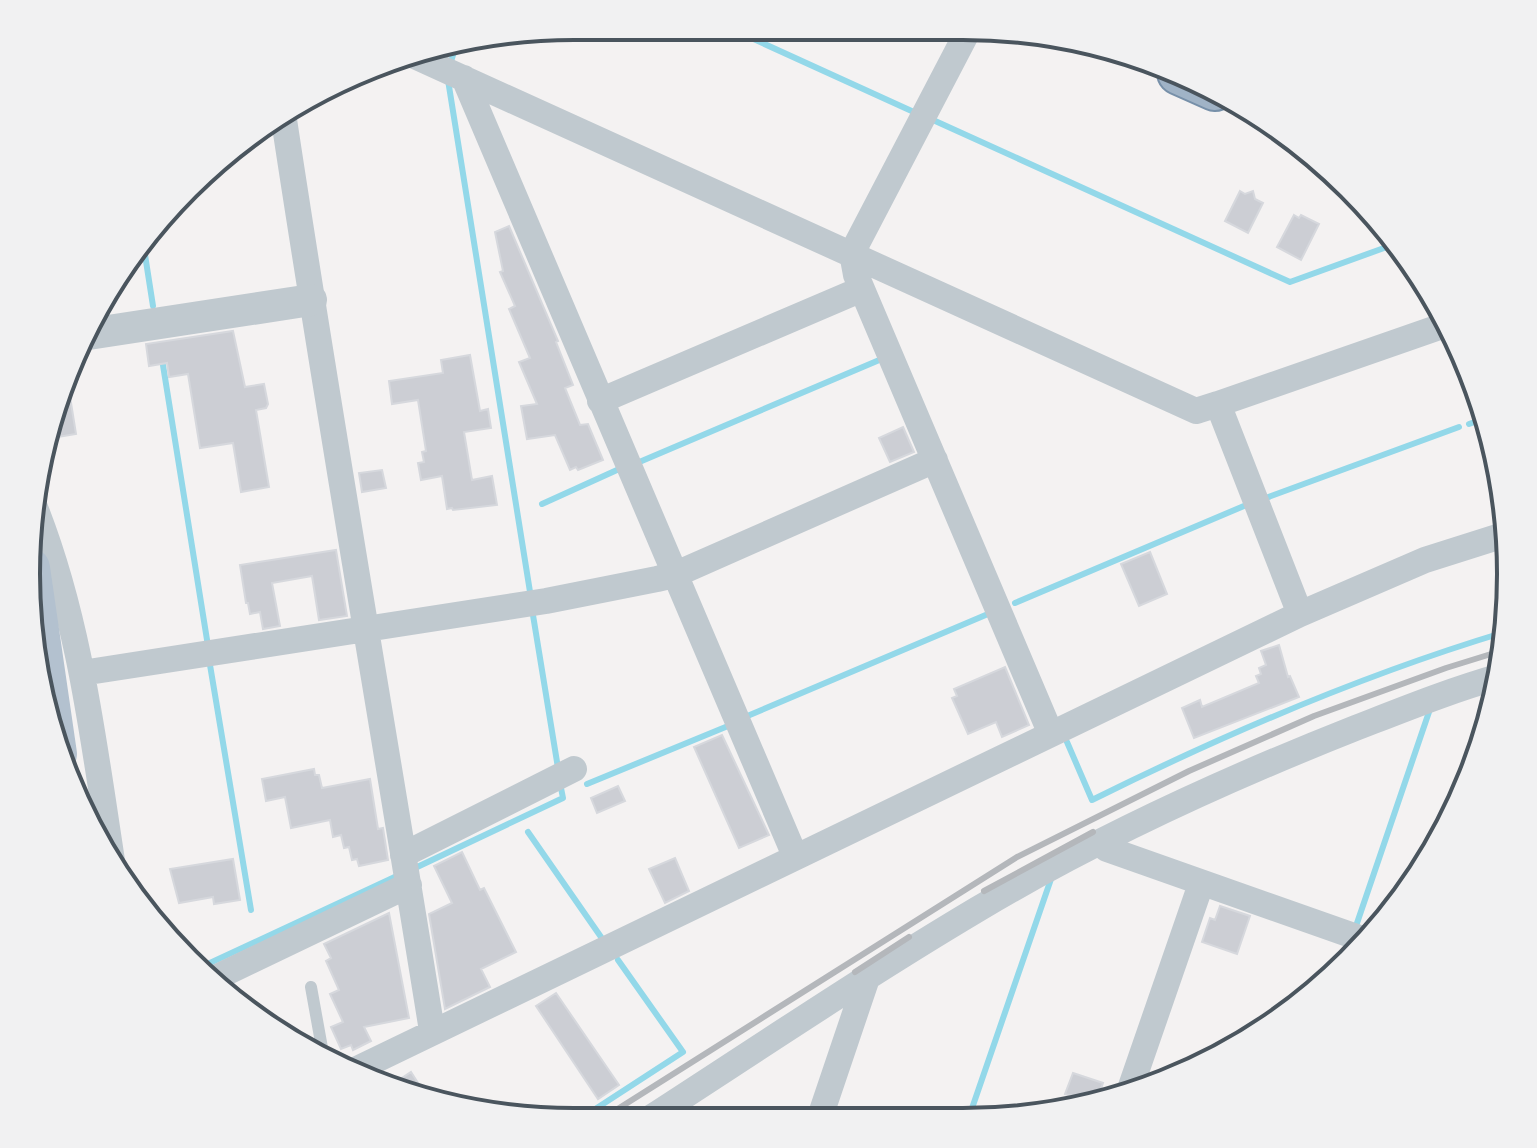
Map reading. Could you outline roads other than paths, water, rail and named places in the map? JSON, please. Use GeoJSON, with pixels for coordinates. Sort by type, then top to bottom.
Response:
{"type":"FeatureCollection","features":[{"type":"Feature","properties":{"kind":"street"},"geometry":{"type":"LineString","coordinates":[[963,40],[852,253],[856,275],[1050,732]]}},
{"type":"Feature","properties":{"kind":"street"},"geometry":{"type":"LineString","coordinates":[[439,59],[464,78],[1196,411],[1437,328]]}},
{"type":"Feature","properties":{"kind":"street"},"geometry":{"type":"LineString","coordinates":[[464,78],[795,856]]}},
{"type":"Feature","properties":{"kind":"street"},"geometry":{"type":"LineString","coordinates":[[285,125],[432,1031]]}},
{"type":"Feature","properties":{"kind":"street"},"geometry":{"type":"LineString","coordinates":[[600,401],[862,289]]}},
{"type":"Feature","properties":{"kind":"street"},"geometry":{"type":"LineString","coordinates":[[98,333],[311,300]]}},
{"type":"Feature","properties":{"kind":"street"},"geometry":{"type":"LineString","coordinates":[[1218,404],[1300,614]]}},
{"type":"Feature","properties":{"kind":"street"},"geometry":{"type":"LineString","coordinates":[[82,673],[534,603],[674,575],[935,460]]}},
{"type":"Feature","properties":{"kind":"street"},"geometry":{"type":"LineString","coordinates":[[42,526],[53,553],[82,673],[108,833]]}},
{"type":"Feature","properties":{"kind":"street"},"geometry":{"type":"LineString","coordinates":[[365,1065],[1300,614],[1425,560],[1496,538]]}},
{"type":"Feature","properties":{"kind":"street"},"geometry":{"type":"LineString","coordinates":[[666,1108],[979,908],[1099,843],[1226,781],[1299,750],[1486,681]]}},
{"type":"Feature","properties":{"kind":"street"},"geometry":{"type":"LineString","coordinates":[[221,974],[406,870],[564,775]]}},
{"type":"Feature","properties":{"kind":"street"},"geometry":{"type":"LineString","coordinates":[[1099,843],[1107,849],[1201,884],[1355,936]]}},
{"type":"Feature","properties":{"kind":"street"},"geometry":{"type":"LineString","coordinates":[[1133,1081],[1201,884]]}},
{"type":"Feature","properties":{"kind":"street"},"geometry":{"type":"LineString","coordinates":[[823,1108],[867,978]]}},
{"type":"Feature","properties":{"kind":"lane"},"geometry":{"type":"LineString","coordinates":[[311,987],[321,1044]]}},
{"type":"Feature","properties":{"kind":"waterway"},"geometry":{"type":"LineString","coordinates":[[756,40],[916,113]]}},
{"type":"Feature","properties":{"kind":"waterway"},"geometry":{"type":"LineString","coordinates":[[450,65],[453,54]]}},
{"type":"Feature","properties":{"kind":"waterway"},"geometry":{"type":"LineString","coordinates":[[448,80],[531,598]]}},
{"type":"Feature","properties":{"kind":"waterway"},"geometry":{"type":"LineString","coordinates":[[933,120],[1290,282],[1386,247]]}},
{"type":"Feature","properties":{"kind":"waterway"},"geometry":{"type":"LineString","coordinates":[[145,256],[153,306]]}},
{"type":"Feature","properties":{"kind":"waterway"},"geometry":{"type":"LineString","coordinates":[[637,463],[884,358]]}},
{"type":"Feature","properties":{"kind":"waterway"},"geometry":{"type":"LineString","coordinates":[[162,359],[208,646]]}},
{"type":"Feature","properties":{"kind":"waterway"},"geometry":{"type":"LineString","coordinates":[[1469,424],[1475,422]]}},
{"type":"Feature","properties":{"kind":"waterway"},"geometry":{"type":"LineString","coordinates":[[1263,499],[1459,427]]}},
{"type":"Feature","properties":{"kind":"waterway"},"geometry":{"type":"LineString","coordinates":[[542,504],[617,470]]}},
{"type":"Feature","properties":{"kind":"waterway"},"geometry":{"type":"LineString","coordinates":[[1015,603],[1251,503]]}},
{"type":"Feature","properties":{"kind":"waterway"},"geometry":{"type":"LineString","coordinates":[[532,609],[558,768]]}},
{"type":"Feature","properties":{"kind":"waterway"},"geometry":{"type":"LineString","coordinates":[[745,717],[988,614]]}},
{"type":"Feature","properties":{"kind":"waterway"},"geometry":{"type":"LineString","coordinates":[[1067,742],[1092,800],[1295,707],[1399,667],[1493,636]]}},
{"type":"Feature","properties":{"kind":"waterway"},"geometry":{"type":"LineString","coordinates":[[210,665],[251,910]]}},
{"type":"Feature","properties":{"kind":"waterway"},"geometry":{"type":"LineString","coordinates":[[1355,929],[1430,709]]}},
{"type":"Feature","properties":{"kind":"waterway"},"geometry":{"type":"LineString","coordinates":[[587,784],[728,726]]}},
{"type":"Feature","properties":{"kind":"waterway"},"geometry":{"type":"LineString","coordinates":[[413,869],[563,798],[560,783]]}},
{"type":"Feature","properties":{"kind":"waterway"},"geometry":{"type":"LineString","coordinates":[[528,832],[601,937]]}},
{"type":"Feature","properties":{"kind":"waterway"},"geometry":{"type":"LineString","coordinates":[[209,963],[399,875]]}},
{"type":"Feature","properties":{"kind":"waterway"},"geometry":{"type":"LineString","coordinates":[[972,1108],[1051,879]]}},
{"type":"Feature","properties":{"kind":"waterway"},"geometry":{"type":"LineString","coordinates":[[597,1108],[683,1052],[618,960]]}},
{"type":"Feature","properties":{"kind":"railway"},"geometry":{"type":"LineString","coordinates":[[619,1108],[1017,857],[1189,771],[1314,716],[1491,654]]}},
{"type":"Feature","properties":{"kind":"railway"},"geometry":{"type":"LineString","coordinates":[[984,891],[1093,832]]}},
{"type":"Feature","properties":{"kind":"railway"},"geometry":{"type":"LineString","coordinates":[[855,972],[909,937]]}}]}
